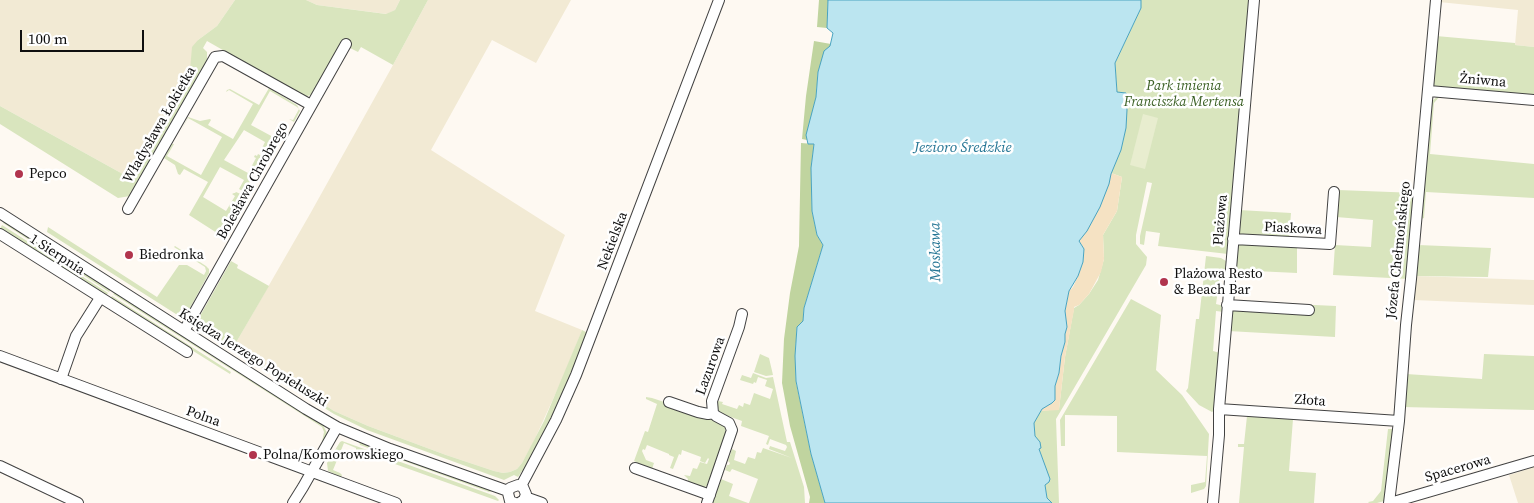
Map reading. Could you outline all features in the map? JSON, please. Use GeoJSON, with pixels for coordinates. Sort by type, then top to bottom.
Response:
{"type":"FeatureCollection","features":[{"type":"Feature","properties":{"kind":"street","name":"Nekielska"},"geometry":{"type":"LineString","coordinates":[[520,486],[556,420],[576,375],[719,0]]}},
{"type":"Feature","properties":{"kind":"street","name":"Plażowa"},"geometry":{"type":"LineString","coordinates":[[1213,503],[1232,239],[1254,0]]}},
{"type":"Feature","properties":{"kind":"street","name":"Józefa Chełmońskiego"},"geometry":{"type":"LineString","coordinates":[[1390,503],[1436,0]]}},
{"type":"Feature","properties":{"kind":"street","name":"Bolesława Chrobrego"},"geometry":{"type":"LineString","coordinates":[[184,331],[346,44]]}},
{"type":"Feature","properties":{"kind":"street","name":"Władysława Łokietka"},"geometry":{"type":"LineString","coordinates":[[128,209],[213,59],[223,56],[311,105]]}},
{"type":"Feature","properties":{"kind":"street","name":"Żniwna"},"geometry":{"type":"LineString","coordinates":[[1429,91],[1534,100]]}},
{"type":"Feature","properties":{"kind":"street","name":"Piaskowa"},"geometry":{"type":"LineString","coordinates":[[1232,239],[1330,244],[1334,192]]}},
{"type":"Feature","properties":{"kind":"street","name":"Księdza Jerzego Popiełuszki"},"geometry":{"type":"LineString","coordinates":[[0,213],[337,427],[390,449],[508,491]]}},
{"type":"Feature","properties":{"kind":"street","name":"1 Sierpnia"},"geometry":{"type":"LineString","coordinates":[[0,234],[187,352]]}},
{"type":"Feature","properties":{"kind":"street"},"geometry":{"type":"LineString","coordinates":[[61,379],[76,336],[100,298]]}},
{"type":"Feature","properties":{"kind":"street"},"geometry":{"type":"LineString","coordinates":[[1228,306],[1309,310]]}},
{"type":"Feature","properties":{"kind":"street","name":"Lazurowa"},"geometry":{"type":"LineString","coordinates":[[708,499],[732,430],[729,423],[713,413],[712,402],[742,314]]}},
{"type":"Feature","properties":{"kind":"street","name":"Polna"},"geometry":{"type":"LineString","coordinates":[[0,356],[396,503]]}},
{"type":"Feature","properties":{"kind":"street"},"geometry":{"type":"LineString","coordinates":[[669,402],[698,412],[713,413]]}},
{"type":"Feature","properties":{"kind":"street","name":"Złota"},"geometry":{"type":"LineString","coordinates":[[1219,409],[1399,421]]}},
{"type":"Feature","properties":{"kind":"street"},"geometry":{"type":"LineString","coordinates":[[293,503],[337,427]]}},
{"type":"Feature","properties":{"kind":"street","name":"Spacerowa"},"geometry":{"type":"LineString","coordinates":[[1390,503],[1534,459]]}},
{"type":"Feature","properties":{"kind":"street"},"geometry":{"type":"LineString","coordinates":[[0,466],[78,503]]}},
{"type":"Feature","properties":{"kind":"street"},"geometry":{"type":"LineString","coordinates":[[635,468],[708,499]]}},
{"type":"Feature","properties":{"kind":"street"},"geometry":{"type":"LineString","coordinates":[[517,502],[524,490],[520,486],[515,485],[508,491],[509,498],[517,502],[542,503]]}},
{"type":"Feature","properties":{"kind":"shaded area"},"geometry":{"type":"Polygon","coordinates":[[[0,0],[235,0],[217,26],[198,40],[190,70],[130,178],[0,106],[0,0]]]}},
{"type":"Feature","properties":{"kind":"shaded area"},"geometry":{"type":"Polygon","coordinates":[[[306,0],[400,0],[395,10],[387,14],[317,5],[306,0]]]}},
{"type":"Feature","properties":{"kind":"shaded area"},"geometry":{"type":"Polygon","coordinates":[[[428,0],[571,0],[536,63],[492,40],[431,150],[565,235],[535,311],[582,330],[533,443],[522,463],[517,469],[510,472],[494,471],[446,455],[368,426],[334,411],[234,346],[310,214],[428,0]]]}},
{"type":"Feature","properties":{"kind":"shaded area"},"geometry":{"type":"Polygon","coordinates":[[[1439,0],[1534,0],[1534,47],[1515,45],[1518,10],[1439,2],[1439,0]]]}},
{"type":"Feature","properties":{"kind":"shaded area"},"geometry":{"type":"Polygon","coordinates":[[[1415,276],[1534,280],[1534,305],[1413,300],[1415,276]]]}},
{"type":"Feature","properties":{"kind":"shaded area"},"geometry":{"type":"Polygon","coordinates":[[[1534,467],[1534,503],[1518,503],[1509,475],[1534,467]]]}},
{"type":"Feature","properties":{"kind":"green space"},"geometry":{"type":"Polygon","coordinates":[[[235,0],[306,0],[317,5],[386,14],[395,10],[400,0],[428,0],[393,65],[361,47],[358,52],[342,44],[313,94],[305,97],[207,41],[203,48],[207,52],[207,60],[130,196],[118,198],[0,124],[0,106],[130,178],[190,70],[192,47],[198,40],[217,26],[235,0]]]}},
{"type":"Feature","properties":{"kind":"green space"},"geometry":{"type":"Polygon","coordinates":[[[819,0],[828,0],[827,28],[817,27],[819,0]]]}},
{"type":"Feature","properties":{"kind":"green space","name":"Park imienia Franciszka Mertensa"},"geometry":{"type":"Polygon","coordinates":[[[1141,0],[1249,0],[1228,254],[1158,246],[1160,233],[1146,231],[1144,245],[1140,244],[1140,236],[1152,183],[1147,182],[1136,235],[1136,244],[1147,257],[1146,265],[1056,419],[1059,503],[1052,503],[1047,498],[1045,485],[1050,479],[1035,436],[1034,423],[1040,411],[1059,409],[1065,357],[1074,308],[1089,294],[1098,280],[1104,259],[1103,235],[1117,211],[1122,177],[1111,173],[1123,141],[1126,119],[1117,92],[1115,63],[1141,8],[1141,0]]]}},
{"type":"Feature","properties":{"kind":"green space"},"geometry":{"type":"Polygon","coordinates":[[[1436,36],[1515,43],[1515,45],[1534,47],[1534,96],[1432,87],[1436,36]]]}},
{"type":"Feature","properties":{"kind":"green space"},"geometry":{"type":"Polygon","coordinates":[[[814,41],[831,44],[818,72],[816,97],[807,140],[802,139],[814,41]]]}},
{"type":"Feature","properties":{"kind":"green space"},"geometry":{"type":"Polygon","coordinates":[[[269,88],[297,105],[299,109],[270,91],[251,125],[275,138],[266,154],[260,152],[265,142],[244,130],[224,160],[248,173],[256,158],[254,157],[255,155],[257,156],[258,154],[264,157],[244,192],[239,189],[244,180],[220,167],[203,197],[226,211],[235,196],[232,194],[236,192],[243,195],[228,221],[222,218],[227,222],[225,227],[222,225],[217,233],[189,215],[208,182],[184,169],[180,175],[178,174],[175,165],[164,158],[172,144],[174,144],[167,156],[201,175],[222,137],[188,118],[181,131],[188,117],[200,121],[210,119],[208,125],[233,139],[253,104],[229,90],[226,92],[230,89],[259,105],[269,88]]]}},
{"type":"Feature","properties":{"kind":"green space"},"geometry":{"type":"Polygon","coordinates":[[[1440,96],[1434,103],[1430,154],[1534,164],[1534,198],[1426,192],[1424,218],[1421,219],[1432,101],[1440,96]]]}},
{"type":"Feature","properties":{"kind":"green space"},"geometry":{"type":"Polygon","coordinates":[[[299,109],[300,111],[294,122],[289,119],[293,120],[299,109]]]}},
{"type":"Feature","properties":{"kind":"green space"},"geometry":{"type":"Polygon","coordinates":[[[1143,114],[1158,118],[1145,169],[1130,165],[1143,114]]]}},
{"type":"Feature","properties":{"kind":"green space"},"geometry":{"type":"Polygon","coordinates":[[[801,143],[814,144],[811,168],[812,211],[817,235],[823,245],[804,308],[803,321],[797,327],[796,382],[811,454],[825,503],[809,503],[810,497],[790,426],[782,383],[784,339],[799,246],[801,143]]]}},
{"type":"Feature","properties":{"kind":"green space"},"geometry":{"type":"Polygon","coordinates":[[[1338,190],[1417,193],[1409,279],[1333,275],[1335,245],[1371,247],[1373,220],[1336,217],[1338,190]]]}},
{"type":"Feature","properties":{"kind":"green space"},"geometry":{"type":"Polygon","coordinates":[[[1239,210],[1291,213],[1289,238],[1237,236],[1239,210]]]}},
{"type":"Feature","properties":{"kind":"green space"},"geometry":{"type":"Polygon","coordinates":[[[4,221],[111,289],[109,292],[3,223],[4,221]]]}},
{"type":"Feature","properties":{"kind":"green space"},"geometry":{"type":"Polygon","coordinates":[[[2,225],[108,293],[106,296],[0,229],[2,225]]]}},
{"type":"Feature","properties":{"kind":"green space"},"geometry":{"type":"Polygon","coordinates":[[[48,227],[157,297],[179,265],[187,265],[204,275],[206,271],[205,267],[175,246],[206,266],[209,269],[209,273],[190,308],[179,316],[47,232],[48,227]]]}},
{"type":"Feature","properties":{"kind":"green space"},"geometry":{"type":"Polygon","coordinates":[[[1239,244],[1297,247],[1297,273],[1234,270],[1237,246],[1239,244]]]}},
{"type":"Feature","properties":{"kind":"green space"},"geometry":{"type":"Polygon","coordinates":[[[1418,245],[1491,248],[1488,277],[1415,276],[1418,245]]]}},
{"type":"Feature","properties":{"kind":"green space"},"geometry":{"type":"Polygon","coordinates":[[[1206,256],[1221,258],[1226,261],[1225,269],[1221,269],[1216,304],[1224,306],[1224,312],[1216,311],[1213,351],[1220,353],[1216,409],[1212,412],[1199,405],[1186,391],[1188,388],[1196,319],[1199,319],[1206,256]]]}},
{"type":"Feature","properties":{"kind":"green space"},"geometry":{"type":"Polygon","coordinates":[[[231,261],[238,265],[237,268],[269,286],[234,346],[334,411],[368,426],[446,455],[503,473],[517,469],[522,463],[544,421],[582,330],[588,333],[560,401],[525,473],[522,471],[518,477],[514,475],[504,480],[367,430],[334,414],[198,328],[200,316],[231,261]]]}},
{"type":"Feature","properties":{"kind":"green space"},"geometry":{"type":"Polygon","coordinates":[[[115,292],[323,425],[327,433],[323,443],[324,432],[322,427],[113,294],[115,292]]]}},
{"type":"Feature","properties":{"kind":"green space"},"geometry":{"type":"Polygon","coordinates":[[[112,296],[231,372],[230,374],[110,299],[112,296]]]}},
{"type":"Feature","properties":{"kind":"green space"},"geometry":{"type":"Polygon","coordinates":[[[1131,299],[1161,315],[1156,370],[1182,395],[1209,434],[1206,486],[1204,489],[1191,493],[1191,485],[1205,482],[1207,456],[1117,452],[1117,416],[1065,415],[1065,446],[1061,446],[1060,420],[1131,299]]]}},
{"type":"Feature","properties":{"kind":"green space"},"geometry":{"type":"Polygon","coordinates":[[[1231,301],[1336,306],[1335,337],[1228,331],[1231,301]]]}},
{"type":"Feature","properties":{"kind":"green space"},"geometry":{"type":"Polygon","coordinates":[[[760,354],[769,358],[773,375],[766,376],[754,372],[760,354]]]}},
{"type":"Feature","properties":{"kind":"green space"},"geometry":{"type":"Polygon","coordinates":[[[1484,354],[1534,356],[1534,410],[1402,407],[1406,374],[1482,379],[1484,354]]]}},
{"type":"Feature","properties":{"kind":"green space"},"geometry":{"type":"Polygon","coordinates":[[[753,373],[766,378],[773,377],[787,442],[790,442],[804,487],[805,503],[749,503],[758,479],[732,469],[730,472],[725,470],[730,463],[728,461],[732,449],[736,451],[734,460],[745,464],[748,457],[755,459],[757,452],[761,453],[763,448],[792,458],[769,449],[770,446],[785,451],[786,445],[770,439],[768,445],[766,444],[769,436],[741,426],[742,421],[720,413],[717,405],[718,401],[737,409],[739,405],[743,407],[744,403],[750,405],[754,393],[770,399],[773,389],[765,386],[767,380],[758,377],[756,383],[754,382],[753,384],[740,380],[742,375],[751,378],[753,373]]]}},
{"type":"Feature","properties":{"kind":"green space"},"geometry":{"type":"Polygon","coordinates":[[[646,397],[713,418],[725,426],[726,434],[710,483],[707,486],[702,488],[688,482],[684,475],[690,476],[693,468],[697,469],[700,462],[707,464],[708,458],[705,463],[700,461],[701,457],[682,450],[673,469],[670,468],[674,457],[647,445],[645,450],[643,449],[642,451],[646,460],[654,463],[652,469],[634,461],[645,431],[648,432],[657,404],[646,399],[646,397]]]}},
{"type":"Feature","properties":{"kind":"green space"},"geometry":{"type":"Polygon","coordinates":[[[1247,416],[1293,419],[1289,471],[1316,473],[1314,503],[1239,503],[1244,447],[1238,447],[1238,444],[1244,444],[1247,416]]]}},
{"type":"Feature","properties":{"kind":"green space"},"geometry":{"type":"Polygon","coordinates":[[[1388,429],[1395,429],[1386,496],[1384,501],[1369,503],[1381,491],[1388,429]]]}},
{"type":"Feature","properties":{"kind":"green space"},"geometry":{"type":"Polygon","coordinates":[[[342,441],[495,496],[499,500],[356,450],[356,448],[344,443],[333,470],[340,473],[341,477],[328,471],[327,463],[342,441]]]}},
{"type":"Feature","properties":{"kind":"green space"},"geometry":{"type":"Polygon","coordinates":[[[359,442],[492,491],[489,492],[360,445],[359,442]]]}},
{"type":"Feature","properties":{"kind":"green space"},"geometry":{"type":"Polygon","coordinates":[[[721,479],[733,484],[729,496],[748,503],[712,503],[721,479]]]}},
{"type":"Feature","properties":{"kind":"sand"},"geometry":{"type":"Polygon","coordinates":[[[1111,173],[1122,177],[1117,211],[1103,235],[1104,259],[1101,272],[1089,294],[1079,305],[1074,307],[1065,357],[1059,410],[1040,411],[1055,400],[1055,386],[1067,327],[1065,311],[1069,291],[1073,287],[1083,262],[1084,249],[1079,241],[1111,173]]]}},
{"type":"Feature","properties":{"kind":"water","name":"Jezioro Średzkie"},"geometry":{"type":"Polygon","coordinates":[[[828,0],[1141,0],[1141,8],[1115,63],[1117,92],[1126,93],[1126,128],[1121,150],[1100,207],[1087,231],[1079,241],[1084,249],[1083,262],[1078,276],[1069,291],[1065,311],[1067,327],[1055,386],[1055,400],[1042,409],[1034,423],[1035,436],[1040,442],[1041,448],[1039,449],[1050,479],[1045,485],[1047,498],[1052,503],[825,503],[811,454],[796,381],[795,356],[797,327],[803,321],[804,308],[823,245],[817,235],[812,211],[811,168],[814,144],[808,144],[806,135],[816,97],[818,72],[824,51],[830,46],[833,33],[827,28],[828,0]]]}},
{"type":"Feature","properties":{"kind":"place","name":"Pepco"},"geometry":{"type":"Point","coordinates":[19,174]}},
{"type":"Feature","properties":{"kind":"place","name":"Biedronka"},"geometry":{"type":"Point","coordinates":[129,255]}},
{"type":"Feature","properties":{"kind":"place","name":"Plażowa Resto & Beach Bar"},"geometry":{"type":"Point","coordinates":[1164,282]}},
{"type":"Feature","properties":{"kind":"place","name":"Polna/Komorowskiego"},"geometry":{"type":"Point","coordinates":[253,455]}},
{"type":"Feature","properties":{"kind":"water label","name":"Moskawa"},"geometry":{"type":"Point","coordinates":[936,252]}}]}
